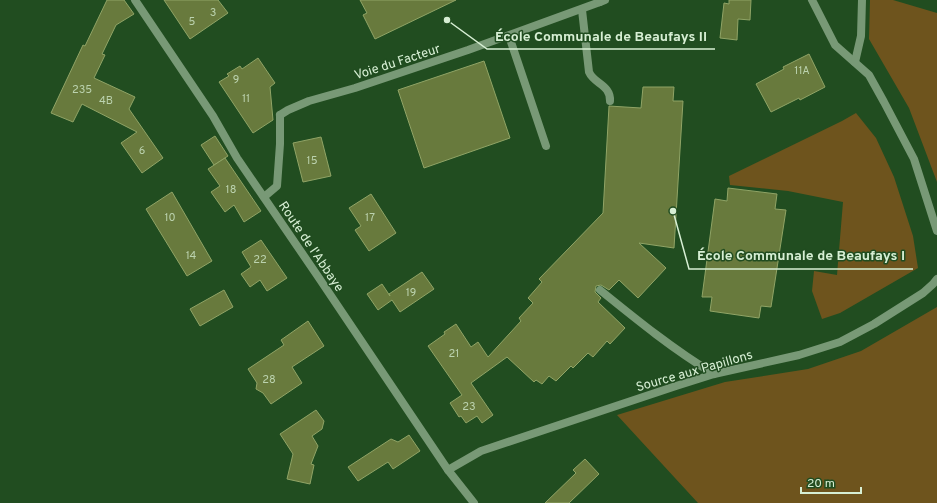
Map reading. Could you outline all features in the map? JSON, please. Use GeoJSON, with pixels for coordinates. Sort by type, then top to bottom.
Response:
{"type":"FeatureCollection","features":[{"type":"Feature","properties":{"kind":"street","name":"Route de l'Abbaye"},"geometry":{"type":"LineString","coordinates":[[135,0],[213,116],[237,158],[448,470],[474,503]]}},
{"type":"Feature","properties":{"kind":"street"},"geometry":{"type":"LineString","coordinates":[[812,0],[835,46],[869,75],[914,159],[937,231]]}},
{"type":"Feature","properties":{"kind":"street"},"geometry":{"type":"LineString","coordinates":[[855,62],[861,36],[862,0]]}},
{"type":"Feature","properties":{"kind":"street","name":"Voie du Facteur"},"geometry":{"type":"LineString","coordinates":[[264,197],[277,186],[280,144],[280,115],[288,110],[309,101],[355,88],[508,36],[582,10],[602,1]]}},
{"type":"Feature","properties":{"kind":"street"},"geometry":{"type":"LineString","coordinates":[[582,10],[589,72],[595,81],[606,87],[609,93],[610,101]]}},
{"type":"Feature","properties":{"kind":"street"},"geometry":{"type":"LineString","coordinates":[[508,36],[546,146]]}},
{"type":"Feature","properties":{"kind":"street","name":"Source aux Papillons"},"geometry":{"type":"LineString","coordinates":[[448,470],[481,451],[555,425],[714,374],[799,355],[840,342],[874,324],[923,293],[937,279]]}},
{"type":"Feature","properties":{"kind":"street"},"geometry":{"type":"LineString","coordinates":[[600,290],[694,362],[714,374]]}},
{"type":"Feature","properties":{"kind":"shaded area"},"geometry":{"type":"Polygon","coordinates":[[[870,0],[893,0],[937,13],[937,182],[909,108],[869,39],[870,0]]]}},
{"type":"Feature","properties":{"kind":"shaded area"},"geometry":{"type":"Polygon","coordinates":[[[856,113],[876,138],[894,177],[913,236],[918,268],[840,313],[822,319],[812,291],[814,271],[837,275],[843,202],[788,191],[730,185],[729,176],[856,113]]]}},
{"type":"Feature","properties":{"kind":"shaded area"},"geometry":{"type":"Polygon","coordinates":[[[937,307],[937,503],[698,503],[617,415],[725,382],[808,369],[861,351],[937,307]]]}},
{"type":"Feature","properties":{"kind":"building"},"geometry":{"type":"Polygon","coordinates":[[[107,0],[124,0],[134,14],[116,25],[102,54],[105,55],[94,78],[135,97],[129,109],[163,158],[142,173],[121,143],[137,132],[82,104],[73,122],[51,113],[83,45],[85,46],[107,0]]]}},
{"type":"Feature","properties":{"kind":"building"},"geometry":{"type":"Polygon","coordinates":[[[164,0],[218,0],[228,13],[190,39],[164,0]]]}},
{"type":"Feature","properties":{"kind":"building"},"geometry":{"type":"Polygon","coordinates":[[[360,0],[456,0],[375,39],[363,15],[367,13],[360,0]]]}},
{"type":"Feature","properties":{"kind":"building"},"geometry":{"type":"Polygon","coordinates":[[[729,0],[751,0],[750,20],[738,19],[737,40],[720,38],[724,3],[729,4],[729,0]]]}},
{"type":"Feature","properties":{"kind":"building"},"geometry":{"type":"Polygon","coordinates":[[[809,54],[825,87],[800,100],[799,98],[771,112],[756,84],[784,69],[783,67],[809,54]]]}},
{"type":"Feature","properties":{"kind":"building"},"geometry":{"type":"Polygon","coordinates":[[[258,58],[275,83],[270,87],[273,120],[253,133],[219,82],[229,76],[227,74],[240,66],[242,69],[258,58]]]}},
{"type":"Feature","properties":{"kind":"building"},"geometry":{"type":"Polygon","coordinates":[[[484,61],[510,138],[424,168],[398,90],[484,61]]]}},
{"type":"Feature","properties":{"kind":"building"},"geometry":{"type":"Polygon","coordinates":[[[643,87],[674,87],[673,101],[683,101],[674,248],[639,243],[666,268],[638,298],[619,280],[609,290],[601,285],[596,286],[595,292],[601,298],[598,302],[625,328],[610,344],[607,341],[593,357],[588,353],[573,368],[571,366],[556,381],[549,376],[542,384],[536,380],[534,382],[507,357],[471,383],[493,415],[482,423],[477,416],[466,423],[461,416],[459,417],[450,403],[462,395],[428,346],[456,324],[471,347],[478,342],[488,357],[521,321],[519,318],[533,303],[528,298],[542,282],[539,279],[603,213],[609,106],[641,108],[643,87]]]}},
{"type":"Feature","properties":{"kind":"building"},"geometry":{"type":"Polygon","coordinates":[[[215,136],[228,156],[214,165],[201,145],[215,136]]]}},
{"type":"Feature","properties":{"kind":"building"},"geometry":{"type":"Polygon","coordinates":[[[321,137],[331,176],[303,182],[293,143],[321,137]]]}},
{"type":"Feature","properties":{"kind":"building"},"geometry":{"type":"Polygon","coordinates":[[[225,158],[261,211],[244,222],[234,205],[225,212],[211,192],[220,186],[208,169],[225,158]]]}},
{"type":"Feature","properties":{"kind":"building"},"geometry":{"type":"Polygon","coordinates":[[[728,188],[777,194],[775,209],[786,210],[771,307],[761,306],[759,318],[710,311],[712,297],[702,297],[715,199],[727,201],[728,188]]]}},
{"type":"Feature","properties":{"kind":"building"},"geometry":{"type":"Polygon","coordinates":[[[172,192],[212,261],[187,276],[146,209],[172,192]]]}},
{"type":"Feature","properties":{"kind":"building"},"geometry":{"type":"Polygon","coordinates":[[[371,194],[396,233],[369,251],[355,230],[361,226],[349,208],[371,194]]]}},
{"type":"Feature","properties":{"kind":"building"},"geometry":{"type":"Polygon","coordinates":[[[261,240],[287,278],[267,291],[260,280],[250,287],[241,274],[251,267],[242,252],[261,240]]]}},
{"type":"Feature","properties":{"kind":"building"},"geometry":{"type":"Polygon","coordinates":[[[422,272],[434,289],[400,312],[392,300],[378,310],[367,294],[382,284],[390,296],[389,294],[422,272]]]}},
{"type":"Feature","properties":{"kind":"building"},"geometry":{"type":"Polygon","coordinates":[[[224,290],[233,307],[200,326],[190,309],[224,290]]]}},
{"type":"Feature","properties":{"kind":"building"},"geometry":{"type":"Polygon","coordinates":[[[308,321],[324,346],[292,367],[302,383],[271,404],[263,393],[256,389],[257,383],[248,369],[284,345],[281,340],[308,321]]]}},
{"type":"Feature","properties":{"kind":"building"},"geometry":{"type":"Polygon","coordinates":[[[316,410],[324,421],[322,429],[312,436],[318,446],[311,464],[314,465],[310,484],[287,479],[293,454],[280,434],[316,410]]]}},
{"type":"Feature","properties":{"kind":"building"},"geometry":{"type":"Polygon","coordinates":[[[409,435],[420,451],[393,469],[388,462],[358,481],[348,467],[391,439],[398,442],[409,435]]]}},
{"type":"Feature","properties":{"kind":"building"},"geometry":{"type":"Polygon","coordinates":[[[585,459],[599,474],[569,503],[545,503],[576,473],[573,470],[585,459]]]}},
{"type":"Feature","properties":{"kind":"place","name":"École Communale de Beaufays II"},"geometry":{"type":"Point","coordinates":[447,20]}},
{"type":"Feature","properties":{"kind":"place","name":"École Communale de Beaufays I"},"geometry":{"type":"Point","coordinates":[673,211]}}]}
